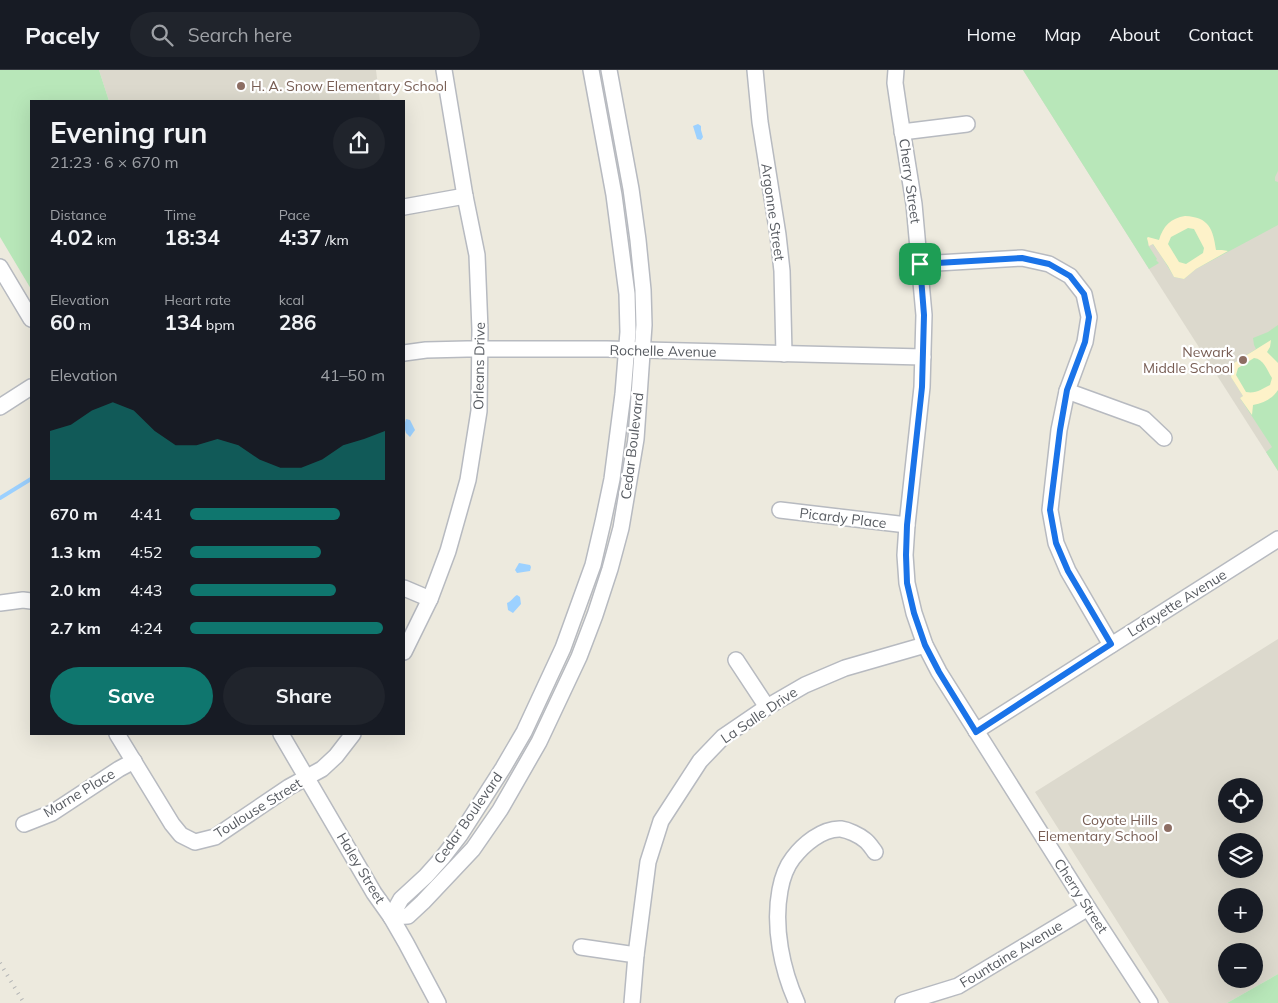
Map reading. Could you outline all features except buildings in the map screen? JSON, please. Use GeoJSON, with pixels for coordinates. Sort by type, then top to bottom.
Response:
{"type":"FeatureCollection","features":[{"type":"Feature","properties":{"kind":"street","name":"Orleans Drive"},"geometry":{"type":"LineString","coordinates":[[405,650],[430,599],[448,551],[468,480],[479,411],[480,330],[477,255],[444,70]]}},
{"type":"Feature","properties":{"kind":"street","name":"Cedar Boulevard"},"geometry":{"type":"LineString","coordinates":[[390,917],[401,899],[426,876],[460,835],[524,732],[563,648],[593,565],[612,479],[618,437],[627,350],[628,294],[614,195],[591,70]]}},
{"type":"Feature","properties":{"kind":"street","name":"Cedar Boulevard"},"geometry":{"type":"LineString","coordinates":[[390,917],[408,916],[423,902],[473,849],[500,810],[539,742],[560,699],[595,615],[621,528],[636,439],[644,325],[638,240],[610,70]]}},
{"type":"Feature","properties":{"kind":"street","name":"Argonne Street"},"geometry":{"type":"LineString","coordinates":[[755,70],[760,122],[781,262],[784,354]]}},
{"type":"Feature","properties":{"kind":"street","name":"Cherry Street"},"geometry":{"type":"LineString","coordinates":[[896,70],[895,83],[914,204],[924,315],[922,387],[907,525],[907,583],[914,613],[925,645],[939,672],[1150,1003]]}},
{"type":"Feature","properties":{"kind":"street"},"geometry":{"type":"LineString","coordinates":[[902,132],[967,124]]}},
{"type":"Feature","properties":{"kind":"street"},"geometry":{"type":"LineString","coordinates":[[405,207],[465,196]]}},
{"type":"Feature","properties":{"kind":"street"},"geometry":{"type":"LineString","coordinates":[[920,264],[1022,258],[1049,264],[1070,276],[1084,294],[1089,317],[1085,342],[1067,390],[1050,510],[1056,543],[1065,564],[1111,644]]}},
{"type":"Feature","properties":{"kind":"street"},"geometry":{"type":"LineString","coordinates":[[0,267],[30,317]]}},
{"type":"Feature","properties":{"kind":"street","name":"Rochelle Avenue"},"geometry":{"type":"LineString","coordinates":[[405,353],[426,350],[480,349],[643,350],[923,356]]}},
{"type":"Feature","properties":{"kind":"street"},"geometry":{"type":"LineString","coordinates":[[0,406],[30,388]]}},
{"type":"Feature","properties":{"kind":"street"},"geometry":{"type":"LineString","coordinates":[[1067,390],[1144,419],[1164,438]]}},
{"type":"Feature","properties":{"kind":"street","name":"Picardy Place"},"geometry":{"type":"LineString","coordinates":[[780,510],[907,525]]}},
{"type":"Feature","properties":{"kind":"street","name":"Lafayette Avenue"},"geometry":{"type":"LineString","coordinates":[[976,732],[1278,539]]}},
{"type":"Feature","properties":{"kind":"street"},"geometry":{"type":"LineString","coordinates":[[405,588],[430,599]]}},
{"type":"Feature","properties":{"kind":"street"},"geometry":{"type":"LineString","coordinates":[[0,604],[30,601]]}},
{"type":"Feature","properties":{"kind":"street","name":"La Salle Drive"},"geometry":{"type":"LineString","coordinates":[[632,1003],[648,862],[661,821],[700,761],[722,738],[805,684],[845,668],[925,645]]}},
{"type":"Feature","properties":{"kind":"street"},"geometry":{"type":"LineString","coordinates":[[736,660],[767,707]]}},
{"type":"Feature","properties":{"kind":"street","name":"Toulouse Street"},"geometry":{"type":"LineString","coordinates":[[118,735],[172,824],[181,835],[196,842],[215,837],[307,777]]}},
{"type":"Feature","properties":{"kind":"street","name":"Haley Street"},"geometry":{"type":"LineString","coordinates":[[282,735],[390,917],[438,1003]]}},
{"type":"Feature","properties":{"kind":"street"},"geometry":{"type":"LineString","coordinates":[[307,777],[322,769],[336,756],[352,735]]}},
{"type":"Feature","properties":{"kind":"street","name":"Marne Place"},"geometry":{"type":"LineString","coordinates":[[24,824],[52,812],[134,761]]}},
{"type":"Feature","properties":{"kind":"street"},"geometry":{"type":"LineString","coordinates":[[797,1003],[786,974],[778,919],[780,889],[786,870],[792,859],[802,849],[816,837],[829,831],[841,829],[853,833],[865,840],[875,852]]}},
{"type":"Feature","properties":{"kind":"street","name":"Fountaine Avenue"},"geometry":{"type":"LineString","coordinates":[[912,1002],[958,986],[1088,908]]}},
{"type":"Feature","properties":{"kind":"street"},"geometry":{"type":"LineString","coordinates":[[581,947],[636,955]]}},
{"type":"Feature","properties":{"kind":"shaded area","name":"H. A. Snow Elementary School"},"geometry":{"type":"Polygon","coordinates":[[[99,70],[376,70],[380,100],[109,100],[99,70]]]}},
{"type":"Feature","properties":{"kind":"shaded area","name":"Newark Middle School"},"geometry":{"type":"Polygon","coordinates":[[[1023,70],[1278,70],[1278,471],[1149,269],[1023,70]]]}},
{"type":"Feature","properties":{"kind":"shaded area","name":"Coyote Hills Elementary School"},"geometry":{"type":"Polygon","coordinates":[[[1278,639],[1278,974],[1263,983],[1263,943],[1218,943],[1218,988],[1253,988],[1227,1003],[1169,1003],[1035,792],[1278,639]]]}},
{"type":"Feature","properties":{"kind":"green space"},"geometry":{"type":"Polygon","coordinates":[[[0,70],[99,70],[109,100],[30,100],[30,287],[0,237],[0,70]]]}},
{"type":"Feature","properties":{"kind":"green space","name":"Newark Middle School"},"geometry":{"type":"Polygon","coordinates":[[[1023,70],[1278,70],[1278,171],[1275,181],[1278,182],[1278,225],[1196,269],[1184,279],[1174,277],[1147,238],[1148,245],[1159,263],[1149,269],[1023,70]]]}},
{"type":"Feature","properties":{"kind":"green space"},"geometry":{"type":"Polygon","coordinates":[[[1278,325],[1278,471],[1266,452],[1272,447],[1240,398],[1243,396],[1231,377],[1234,363],[1256,349],[1253,338],[1268,332],[1278,325]]]}},
{"type":"Feature","properties":{"kind":"green space"},"geometry":{"type":"Polygon","coordinates":[[[1278,974],[1278,1003],[1227,1003],[1253,988],[1263,988],[1263,983],[1278,974]]]}},
{"type":"Feature","properties":{"kind":"sand"},"geometry":{"type":"Polygon","coordinates":[[[1185,216],[1205,222],[1211,230],[1216,250],[1228,251],[1196,269],[1184,279],[1174,277],[1153,244],[1149,246],[1147,238],[1159,240],[1168,224],[1185,216]],[[1188,228],[1171,237],[1168,244],[1179,262],[1186,264],[1203,253],[1204,248],[1194,229],[1188,228]]]}},
{"type":"Feature","properties":{"kind":"sand"},"geometry":{"type":"Polygon","coordinates":[[[1271,340],[1267,352],[1278,363],[1278,390],[1267,400],[1253,405],[1252,415],[1240,398],[1243,396],[1231,377],[1234,363],[1271,340]],[[1254,358],[1238,368],[1236,375],[1246,392],[1256,392],[1270,385],[1272,378],[1265,365],[1254,358]]]}},
{"type":"Feature","properties":{"kind":"water"},"geometry":{"type":"Polygon","coordinates":[[[698,124],[701,126],[703,137],[701,140],[697,139],[693,126],[698,124]]]}},
{"type":"Feature","properties":{"kind":"water"},"geometry":{"type":"Polygon","coordinates":[[[406,419],[410,420],[415,430],[410,437],[406,433],[406,419]]]}},
{"type":"Feature","properties":{"kind":"water"},"geometry":{"type":"Polygon","coordinates":[[[519,563],[530,565],[530,571],[517,573],[515,570],[519,563]]]}},
{"type":"Feature","properties":{"kind":"water"},"geometry":{"type":"Polygon","coordinates":[[[517,595],[520,597],[521,604],[513,613],[508,610],[507,603],[517,595]]]}},
{"type":"Feature","properties":{"kind":"waterway"},"geometry":{"type":"LineString","coordinates":[[0,498],[30,480]]}},
{"type":"Feature","properties":{"kind":"railway"},"geometry":{"type":"LineString","coordinates":[[0,963],[24,1003]]}},
{"type":"Feature","properties":{"kind":"place","name":"H. A. Snow Elementary School"},"geometry":{"type":"Point","coordinates":[241,86]}},
{"type":"Feature","properties":{"kind":"place","name":"Newark Middle School"},"geometry":{"type":"Point","coordinates":[1243,360]}},
{"type":"Feature","properties":{"kind":"place","name":"Coyote Hills Elementary School"},"geometry":{"type":"Point","coordinates":[1168,828]}},
{"type":"Feature","properties":{"kind":"route"},"geometry":{"type":"LineString","coordinates":[[1022,258],[1049,264],[1070,276],[1084,294],[1089,317],[1085,342],[1067,390],[1050,510],[1056,543],[1068,571],[1111,644],[976,732],[939,672],[925,645],[914,613],[907,583],[907,525],[922,387],[924,315],[920,264],[1022,258]]}}]}
